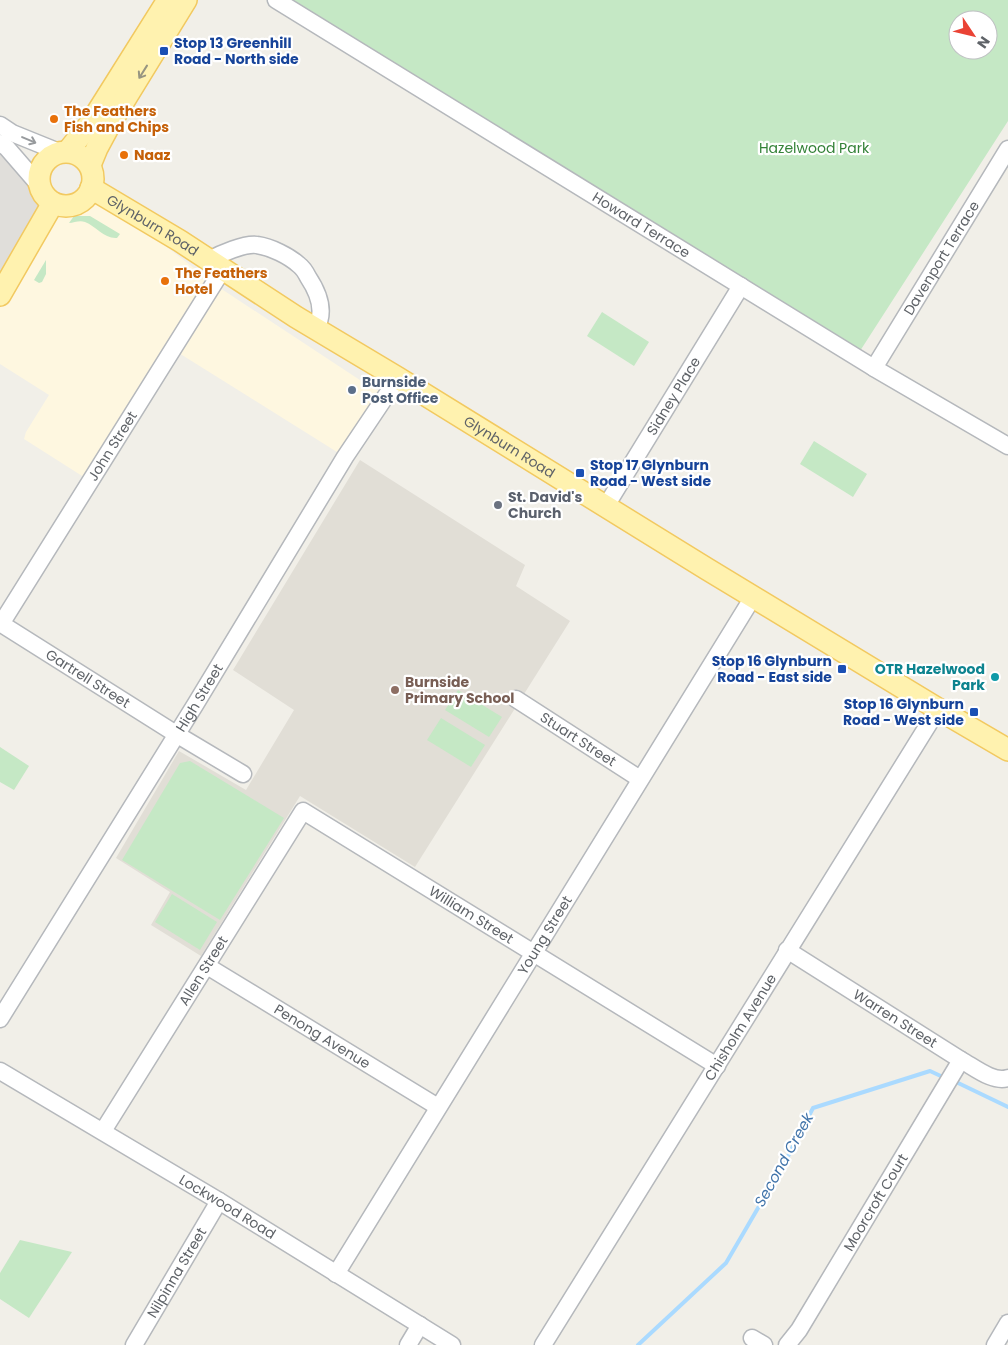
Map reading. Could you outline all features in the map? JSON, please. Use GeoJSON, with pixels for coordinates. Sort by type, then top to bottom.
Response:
{"type":"FeatureCollection","features":[{"type":"Feature","properties":{"kind":"main road"},"geometry":{"type":"LineString","coordinates":[[63,152],[90,124],[168,0]]}},
{"type":"Feature","properties":{"kind":"main road"},"geometry":{"type":"LineString","coordinates":[[90,165],[96,148],[186,0]]}},
{"type":"Feature","properties":{"kind":"main road"},"geometry":{"type":"LineString","coordinates":[[63,152],[77,154],[84,158],[90,165],[92,173],[91,188],[83,200],[63,206],[53,203],[44,195],[39,185],[41,168],[51,156],[63,152]]}},
{"type":"Feature","properties":{"kind":"main road","name":"Glynburn Road"},"geometry":{"type":"LineString","coordinates":[[91,188],[296,317],[753,597],[1008,750]]}},
{"type":"Feature","properties":{"kind":"main road"},"geometry":{"type":"LineString","coordinates":[[0,295],[53,203]]}},
{"type":"Feature","properties":{"kind":"street","name":"Howard Terrace"},"geometry":{"type":"LineString","coordinates":[[276,0],[874,368],[1008,446]]}},
{"type":"Feature","properties":{"kind":"street"},"geometry":{"type":"LineString","coordinates":[[0,125],[12,132],[63,152]]}},
{"type":"Feature","properties":{"kind":"street"},"geometry":{"type":"LineString","coordinates":[[0,143],[7,148],[39,185]]}},
{"type":"Feature","properties":{"kind":"street","name":"Davenport Terrace"},"geometry":{"type":"LineString","coordinates":[[874,368],[1008,149]]}},
{"type":"Feature","properties":{"kind":"street"},"geometry":{"type":"LineString","coordinates":[[216,265],[219,254],[256,245],[278,252],[300,265],[317,291],[320,311],[319,323],[316,328]]}},
{"type":"Feature","properties":{"kind":"street","name":"John Street"},"geometry":{"type":"LineString","coordinates":[[0,624],[216,265]]}},
{"type":"Feature","properties":{"kind":"street","name":"Sidney Place"},"geometry":{"type":"LineString","coordinates":[[606,506],[741,286]]}},
{"type":"Feature","properties":{"kind":"street","name":"High Street"},"geometry":{"type":"LineString","coordinates":[[0,1019],[345,457],[398,378]]}},
{"type":"Feature","properties":{"kind":"street","name":"Young Street"},"geometry":{"type":"LineString","coordinates":[[336,1274],[753,597]]}},
{"type":"Feature","properties":{"kind":"street","name":"Gartrell Street"},"geometry":{"type":"LineString","coordinates":[[0,624],[243,774]]}},
{"type":"Feature","properties":{"kind":"street","name":"Stuart Street"},"geometry":{"type":"LineString","coordinates":[[516,699],[640,779]]}},
{"type":"Feature","properties":{"kind":"street","name":"Chisholm Avenue"},"geometry":{"type":"LineString","coordinates":[[543,1345],[938,709]]}},
{"type":"Feature","properties":{"kind":"street","name":"William Street"},"geometry":{"type":"LineString","coordinates":[[303,811],[717,1066]]}},
{"type":"Feature","properties":{"kind":"street","name":"Allen Street"},"geometry":{"type":"LineString","coordinates":[[102,1131],[303,811]]}},
{"type":"Feature","properties":{"kind":"street","name":"Warren Street"},"geometry":{"type":"LineString","coordinates":[[787,950],[988,1076],[1006,1078]]}},
{"type":"Feature","properties":{"kind":"street","name":"Penong Avenue"},"geometry":{"type":"LineString","coordinates":[[207,966],[438,1106]]}},
{"type":"Feature","properties":{"kind":"street","name":"Moorcroft Court"},"geometry":{"type":"LineString","coordinates":[[787,1345],[799,1330],[961,1060]]}},
{"type":"Feature","properties":{"kind":"street","name":"Lockwood Road"},"geometry":{"type":"LineString","coordinates":[[0,1071],[219,1201],[452,1345]]}},
{"type":"Feature","properties":{"kind":"street","name":"Nilpinna Street"},"geometry":{"type":"LineString","coordinates":[[134,1345],[219,1201]]}},
{"type":"Feature","properties":{"kind":"street"},"geometry":{"type":"LineString","coordinates":[[994,1345],[1008,1323]]}},
{"type":"Feature","properties":{"kind":"street"},"geometry":{"type":"LineString","coordinates":[[408,1345],[420,1325]]}},
{"type":"Feature","properties":{"kind":"shaded area"},"geometry":{"type":"Polygon","coordinates":[[[0,151],[48,199],[0,295],[0,151]]]}},
{"type":"Feature","properties":{"kind":"shaded area"},"geometry":{"type":"Polygon","coordinates":[[[91,188],[217,286],[372,388],[388,394],[345,457],[174,350],[90,481],[24,439],[26,432],[49,395],[0,364],[0,295],[63,205],[78,203],[91,188]]]}},
{"type":"Feature","properties":{"kind":"shaded area","name":"Burnside Primary School"},"geometry":{"type":"Polygon","coordinates":[[[360,460],[525,565],[516,586],[570,621],[415,867],[300,796],[201,956],[151,925],[170,892],[116,858],[179,751],[246,790],[294,710],[233,670],[360,460]]]}},
{"type":"Feature","properties":{"kind":"green space","name":"Hazelwood Park"},"geometry":{"type":"Polygon","coordinates":[[[292,0],[1008,0],[1008,121],[860,351],[292,0]]]}},
{"type":"Feature","properties":{"kind":"green space"},"geometry":{"type":"Polygon","coordinates":[[[74,216],[90,216],[120,234],[117,238],[112,238],[85,222],[69,223],[74,216]]]}},
{"type":"Feature","properties":{"kind":"green space"},"geometry":{"type":"Polygon","coordinates":[[[46,260],[46,274],[42,282],[39,283],[34,280],[46,260]]]}},
{"type":"Feature","properties":{"kind":"green space"},"geometry":{"type":"Polygon","coordinates":[[[602,312],[649,342],[634,366],[587,336],[602,312]]]}},
{"type":"Feature","properties":{"kind":"green space"},"geometry":{"type":"Polygon","coordinates":[[[814,441],[867,474],[853,497],[800,464],[814,441]]]}},
{"type":"Feature","properties":{"kind":"green space"},"geometry":{"type":"Polygon","coordinates":[[[458,690],[502,717],[489,737],[445,710],[458,690]]]}},
{"type":"Feature","properties":{"kind":"green space"},"geometry":{"type":"Polygon","coordinates":[[[441,718],[485,745],[471,767],[427,740],[441,718]]]}},
{"type":"Feature","properties":{"kind":"green space"},"geometry":{"type":"Polygon","coordinates":[[[0,747],[29,766],[14,790],[0,782],[0,747]]]}},
{"type":"Feature","properties":{"kind":"green space"},"geometry":{"type":"Polygon","coordinates":[[[190,761],[284,818],[220,920],[122,860],[180,763],[190,761]]]}},
{"type":"Feature","properties":{"kind":"green space"},"geometry":{"type":"Polygon","coordinates":[[[172,894],[217,922],[200,950],[155,922],[172,894]]]}},
{"type":"Feature","properties":{"kind":"green space"},"geometry":{"type":"Polygon","coordinates":[[[20,1240],[72,1252],[29,1318],[0,1299],[0,1273],[20,1240]]]}},
{"type":"Feature","properties":{"kind":"waterway","name":"Second Creek"},"geometry":{"type":"LineString","coordinates":[[638,1345],[726,1263],[786,1160],[813,1108],[930,1071],[945,1078]]}},
{"type":"Feature","properties":{"kind":"waterway","name":"Second Creek"},"geometry":{"type":"LineString","coordinates":[[954,1081],[1008,1107]]}},
{"type":"Feature","properties":{"kind":"place","name":"Stop 13 Greenhill Road - North side"},"geometry":{"type":"Point","coordinates":[164,51]}},
{"type":"Feature","properties":{"kind":"place","name":"The Feathers Fish and Chips"},"geometry":{"type":"Point","coordinates":[54,119]}},
{"type":"Feature","properties":{"kind":"place","name":"Naaz"},"geometry":{"type":"Point","coordinates":[124,155]}},
{"type":"Feature","properties":{"kind":"place","name":"The Feathers Hotel"},"geometry":{"type":"Point","coordinates":[165,281]}},
{"type":"Feature","properties":{"kind":"place","name":"Burnside Post Office"},"geometry":{"type":"Point","coordinates":[352,390]}},
{"type":"Feature","properties":{"kind":"place","name":"Stop 17 Glynburn Road - West side"},"geometry":{"type":"Point","coordinates":[580,473]}},
{"type":"Feature","properties":{"kind":"place","name":"St. David's Church"},"geometry":{"type":"Point","coordinates":[498,505]}},
{"type":"Feature","properties":{"kind":"place","name":"Stop 16 Glynburn Road - East side"},"geometry":{"type":"Point","coordinates":[842,669]}},
{"type":"Feature","properties":{"kind":"place","name":"OTR Hazelwood Park"},"geometry":{"type":"Point","coordinates":[995,677]}},
{"type":"Feature","properties":{"kind":"place","name":"Burnside Primary School"},"geometry":{"type":"Point","coordinates":[395,690]}},
{"type":"Feature","properties":{"kind":"place","name":"Stop 16 Glynburn Road - West side"},"geometry":{"type":"Point","coordinates":[974,712]}}]}
